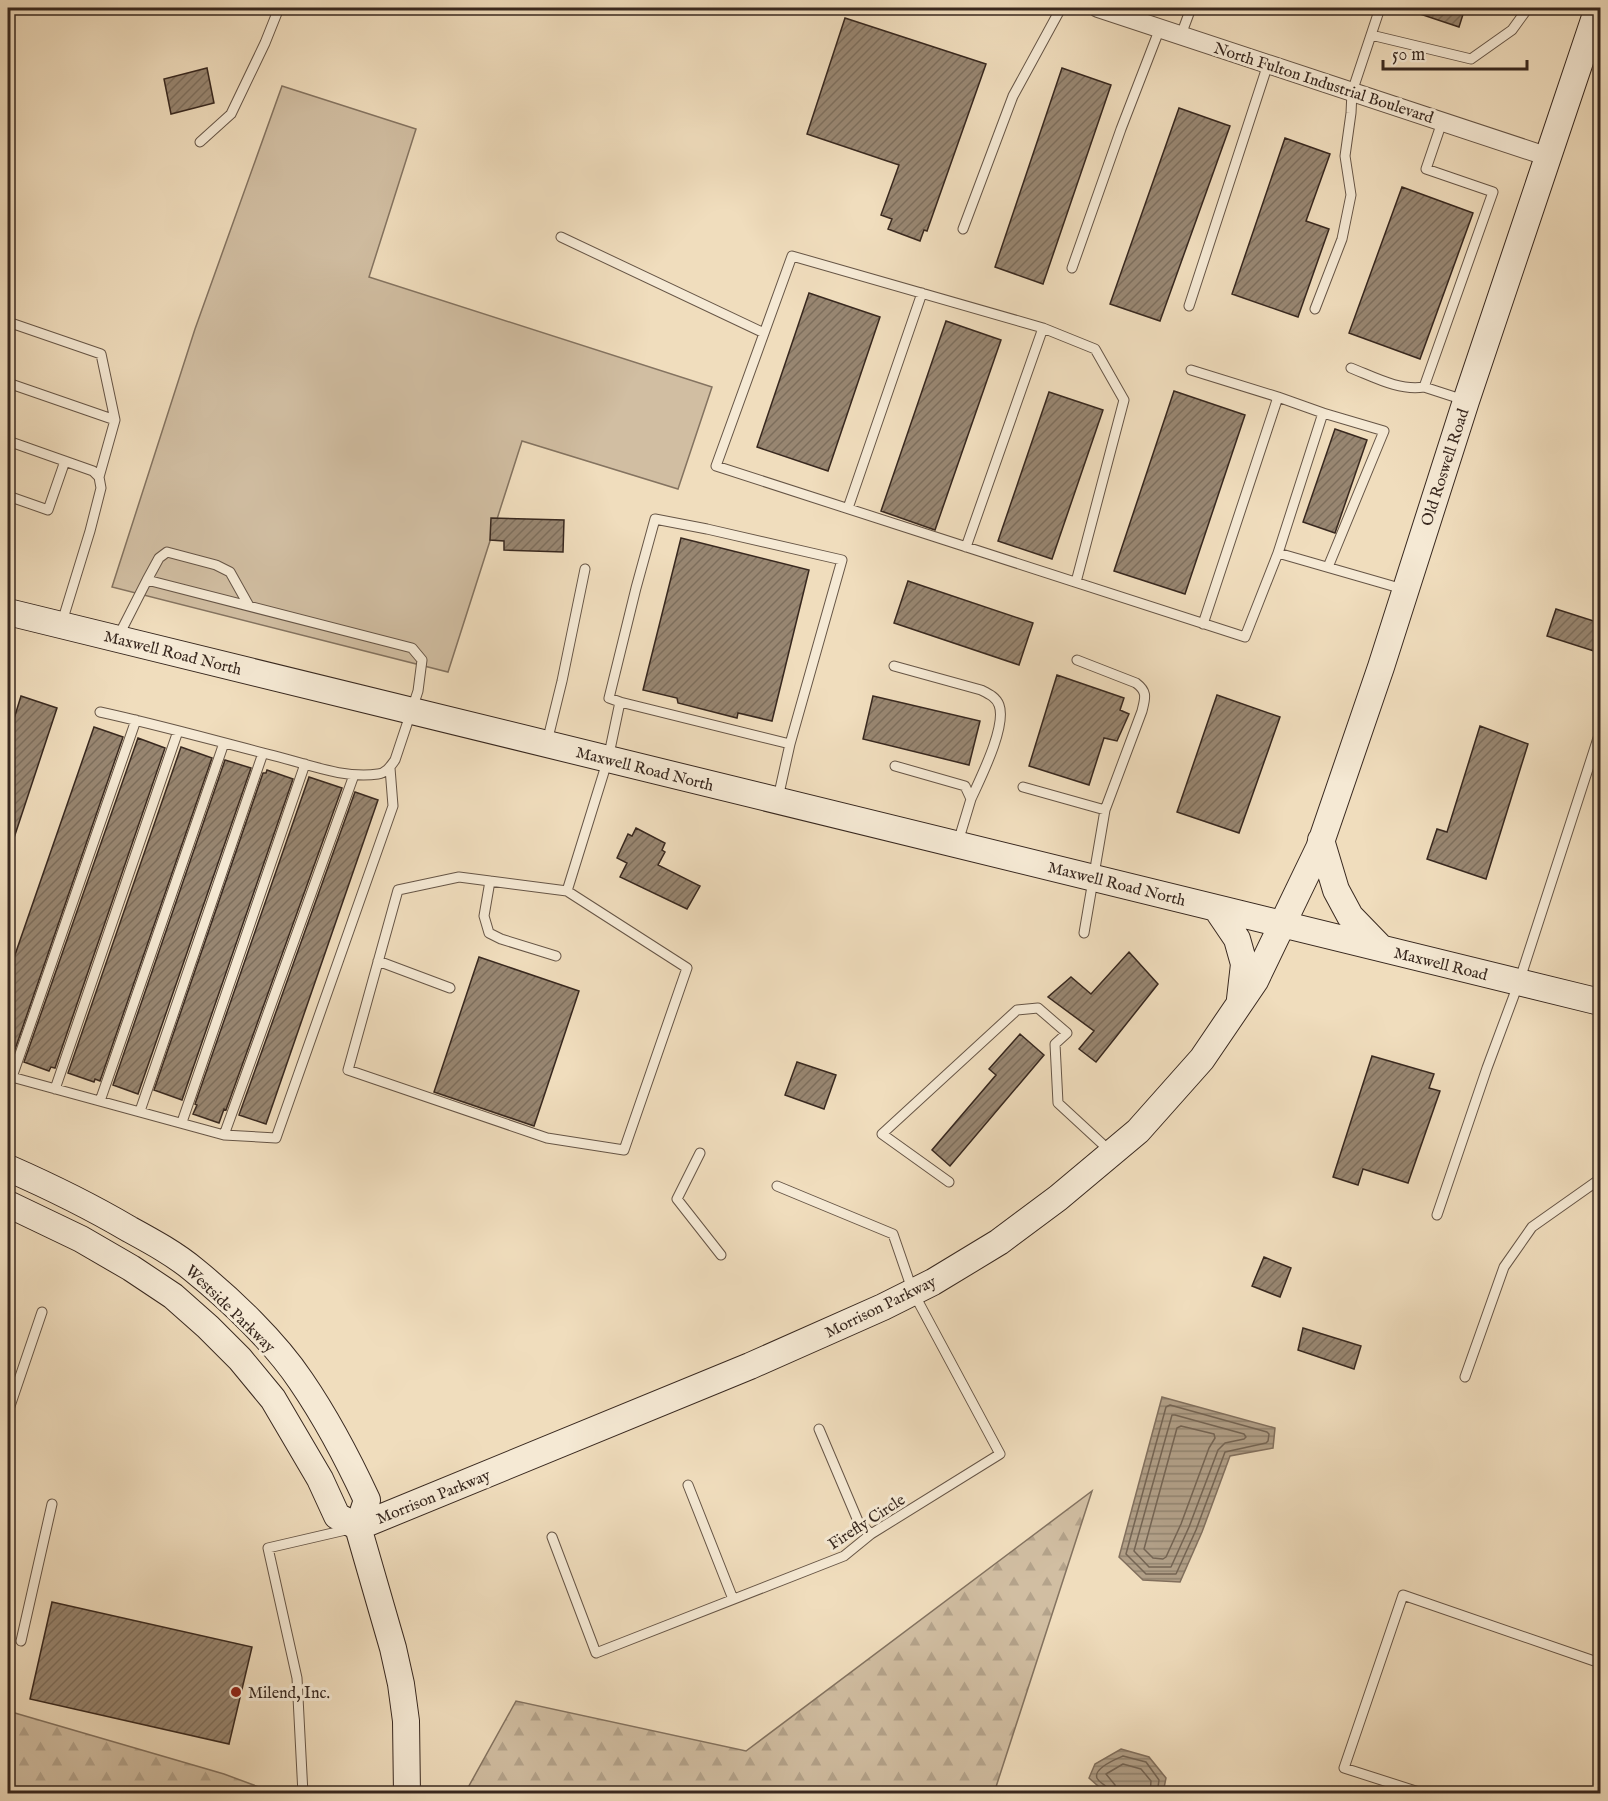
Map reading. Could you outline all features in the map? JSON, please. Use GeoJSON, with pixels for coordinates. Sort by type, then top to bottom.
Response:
{"type":"FeatureCollection","features":[{"type":"Feature","properties":{"kind":"street","name":"North Fulton Industrial Boulevard"},"geometry":{"type":"LineString","coordinates":[[1098,8],[1549,158]]}},
{"type":"Feature","properties":{"kind":"street","name":"Old Roswell Road"},"geometry":{"type":"LineString","coordinates":[[1282,924],[1321,840],[1598,8]]}},
{"type":"Feature","properties":{"kind":"street","name":"Maxwell Road North"},"geometry":{"type":"LineString","coordinates":[[8,612],[1282,924]]}},
{"type":"Feature","properties":{"kind":"street"},"geometry":{"type":"LineString","coordinates":[[1321,840],[1336,890],[1350,916],[1382,948]]}},
{"type":"Feature","properties":{"kind":"street"},"geometry":{"type":"LineString","coordinates":[[1216,908],[1237,939],[1244,964],[1239,1005]]}},
{"type":"Feature","properties":{"kind":"street","name":"Maxwell Road"},"geometry":{"type":"LineString","coordinates":[[1282,924],[1600,1002]]}},
{"type":"Feature","properties":{"kind":"street","name":"Morrison Parkway"},"geometry":{"type":"LineString","coordinates":[[358,1527],[750,1366],[913,1292],[999,1242],[1058,1198],[1138,1131],[1202,1059],[1256,981],[1282,924]]}},
{"type":"Feature","properties":{"kind":"street","name":"Westside Parkway"},"geometry":{"type":"LineString","coordinates":[[8,1168],[97,1210],[158,1245],[194,1269],[265,1336],[300,1379],[350,1464],[367,1500],[358,1527],[337,1516],[320,1479],[273,1399],[240,1359],[208,1327],[173,1296],[131,1268],[81,1239],[8,1204]]}},
{"type":"Feature","properties":{"kind":"street"},"geometry":{"type":"LineString","coordinates":[[358,1527],[401,1684],[406,1721],[407,1794]]}},
{"type":"Feature","properties":{"kind":"lane"},"geometry":{"type":"LineString","coordinates":[[200,141],[231,114],[279,8]]}},
{"type":"Feature","properties":{"kind":"lane"},"geometry":{"type":"LineString","coordinates":[[963,229],[1013,96],[1061,8]]}},
{"type":"Feature","properties":{"kind":"lane"},"geometry":{"type":"LineString","coordinates":[[1180,35],[1191,8]]}},
{"type":"Feature","properties":{"kind":"lane"},"geometry":{"type":"LineString","coordinates":[[1315,309],[1342,239],[1352,195],[1346,156],[1352,92],[1380,8]]}},
{"type":"Feature","properties":{"kind":"lane"},"geometry":{"type":"LineString","coordinates":[[1371,35],[1471,59],[1512,30],[1528,8]]}},
{"type":"Feature","properties":{"kind":"lane"},"geometry":{"type":"LineString","coordinates":[[1072,268],[1121,129],[1160,28]]}},
{"type":"Feature","properties":{"kind":"lane"},"geometry":{"type":"LineString","coordinates":[[1189,306],[1268,64]]}},
{"type":"Feature","properties":{"kind":"lane"},"geometry":{"type":"LineString","coordinates":[[1424,387],[1493,192],[1426,169],[1442,122]]}},
{"type":"Feature","properties":{"kind":"lane"},"geometry":{"type":"LineString","coordinates":[[561,237],[764,333]]}},
{"type":"Feature","properties":{"kind":"lane"},"geometry":{"type":"LineString","coordinates":[[1076,582],[1124,400],[1095,349],[1043,328],[792,256],[716,466],[1245,637],[1278,553],[1323,413]]}},
{"type":"Feature","properties":{"kind":"lane"},"geometry":{"type":"LineString","coordinates":[[848,508],[922,293]]}},
{"type":"Feature","properties":{"kind":"lane"},"geometry":{"type":"LineString","coordinates":[[8,322],[102,354],[115,420],[99,477],[100,488],[90,531],[61,625]]}},
{"type":"Feature","properties":{"kind":"lane"},"geometry":{"type":"LineString","coordinates":[[966,547],[1043,328]]}},
{"type":"Feature","properties":{"kind":"lane"},"geometry":{"type":"LineString","coordinates":[[1351,368],[1398,386],[1424,387],[1466,400]]}},
{"type":"Feature","properties":{"kind":"lane"},"geometry":{"type":"LineString","coordinates":[[1191,370],[1384,431],[1328,567]]}},
{"type":"Feature","properties":{"kind":"lane"},"geometry":{"type":"LineString","coordinates":[[8,382],[115,420]]}},
{"type":"Feature","properties":{"kind":"lane"},"geometry":{"type":"LineString","coordinates":[[1203,624],[1278,398]]}},
{"type":"Feature","properties":{"kind":"lane"},"geometry":{"type":"LineString","coordinates":[[8,441],[93,471],[99,477]]}},
{"type":"Feature","properties":{"kind":"lane"},"geometry":{"type":"LineString","coordinates":[[8,496],[48,510],[65,461]]}},
{"type":"Feature","properties":{"kind":"lane"},"geometry":{"type":"LineString","coordinates":[[778,801],[790,744],[842,560],[655,519],[609,698],[790,744]]}},
{"type":"Feature","properties":{"kind":"lane"},"geometry":{"type":"LineString","coordinates":[[118,639],[159,558],[167,552],[216,565],[230,572],[249,606]]}},
{"type":"Feature","properties":{"kind":"lane"},"geometry":{"type":"LineString","coordinates":[[1278,553],[1406,590]]}},
{"type":"Feature","properties":{"kind":"lane"},"geometry":{"type":"LineString","coordinates":[[546,744],[562,681],[585,569]]}},
{"type":"Feature","properties":{"kind":"lane"},"geometry":{"type":"LineString","coordinates":[[100,712],[354,775],[381,774],[390,768],[395,760],[419,686],[422,660],[412,648],[147,580]]}},
{"type":"Feature","properties":{"kind":"lane"},"geometry":{"type":"LineString","coordinates":[[1077,660],[1136,683],[1143,688],[1145,698],[1105,810],[1084,933]]}},
{"type":"Feature","properties":{"kind":"lane"},"geometry":{"type":"LineString","coordinates":[[894,666],[981,690],[993,696],[999,704],[1001,715],[988,764],[971,799],[957,845]]}},
{"type":"Feature","properties":{"kind":"lane"},"geometry":{"type":"LineString","coordinates":[[567,891],[608,759],[620,702]]}},
{"type":"Feature","properties":{"kind":"lane"},"geometry":{"type":"LineString","coordinates":[[136,720],[10,1077],[224,1135],[276,1138],[393,806],[390,768]]}},
{"type":"Feature","properties":{"kind":"lane"},"geometry":{"type":"LineString","coordinates":[[55,1089],[178,731]]}},
{"type":"Feature","properties":{"kind":"lane"},"geometry":{"type":"LineString","coordinates":[[1437,1215],[1519,982],[1600,732]]}},
{"type":"Feature","properties":{"kind":"lane"},"geometry":{"type":"LineString","coordinates":[[100,1101],[224,743]]}},
{"type":"Feature","properties":{"kind":"lane"},"geometry":{"type":"LineString","coordinates":[[140,1111],[263,753]]}},
{"type":"Feature","properties":{"kind":"lane"},"geometry":{"type":"LineString","coordinates":[[182,1122],[305,764]]}},
{"type":"Feature","properties":{"kind":"lane"},"geometry":{"type":"LineString","coordinates":[[895,766],[965,786],[971,799]]}},
{"type":"Feature","properties":{"kind":"lane"},"geometry":{"type":"LineString","coordinates":[[224,1135],[354,775]]}},
{"type":"Feature","properties":{"kind":"lane"},"geometry":{"type":"LineString","coordinates":[[1023,787],[1105,810]]}},
{"type":"Feature","properties":{"kind":"lane"},"geometry":{"type":"LineString","coordinates":[[459,877],[490,881],[567,891],[687,968],[624,1150],[548,1138],[348,1070],[398,890],[459,877]]}},
{"type":"Feature","properties":{"kind":"lane"},"geometry":{"type":"LineString","coordinates":[[490,881],[484,916],[489,933],[556,956]]}},
{"type":"Feature","properties":{"kind":"lane"},"geometry":{"type":"LineString","coordinates":[[378,961],[450,988]]}},
{"type":"Feature","properties":{"kind":"lane"},"geometry":{"type":"LineString","coordinates":[[949,1182],[882,1134],[1017,1010],[1038,1008],[1067,1033],[1055,1044],[1058,1103],[1112,1152]]}},
{"type":"Feature","properties":{"kind":"lane"},"geometry":{"type":"LineString","coordinates":[[700,1154],[677,1199],[721,1255]]}},
{"type":"Feature","properties":{"kind":"lane"},"geometry":{"type":"LineString","coordinates":[[1465,1377],[1504,1267],[1532,1227],[1600,1179]]}},
{"type":"Feature","properties":{"kind":"lane","name":"Firefly Circle"},"geometry":{"type":"LineString","coordinates":[[552,1536],[596,1653],[844,1556],[871,1534],[1000,1454],[913,1292],[893,1234],[777,1186]]}},
{"type":"Feature","properties":{"kind":"lane"},"geometry":{"type":"LineString","coordinates":[[8,1412],[42,1312]]}},
{"type":"Feature","properties":{"kind":"lane"},"geometry":{"type":"LineString","coordinates":[[819,1429],[858,1521],[871,1534]]}},
{"type":"Feature","properties":{"kind":"lane"},"geometry":{"type":"LineString","coordinates":[[688,1485],[734,1599]]}},
{"type":"Feature","properties":{"kind":"lane"},"geometry":{"type":"LineString","coordinates":[[21,1641],[52,1504]]}},
{"type":"Feature","properties":{"kind":"lane"},"geometry":{"type":"LineString","coordinates":[[303,1794],[297,1678],[268,1548],[358,1527]]}},
{"type":"Feature","properties":{"kind":"lane"},"geometry":{"type":"LineString","coordinates":[[1425,1794],[1344,1768],[1403,1595],[1600,1663]]}},
{"type":"Feature","properties":{"kind":"green space"},"geometry":{"type":"Polygon","coordinates":[[[282,86],[416,129],[369,277],[712,387],[678,489],[522,441],[448,672],[112,587],[195,329],[282,86]]]}},
{"type":"Feature","properties":{"kind":"green space"},"geometry":{"type":"Polygon","coordinates":[[[1092,1491],[994,1793],[465,1793],[516,1701],[746,1751],[1092,1491]]]}},
{"type":"Feature","properties":{"kind":"green space"},"geometry":{"type":"Polygon","coordinates":[[[8,1711],[224,1774],[275,1793],[8,1793],[8,1711]]]}},
{"type":"Feature","properties":{"kind":"water"},"geometry":{"type":"Polygon","coordinates":[[[1162,1397],[1275,1428],[1273,1448],[1230,1456],[1202,1532],[1180,1582],[1143,1580],[1119,1557],[1162,1397]]]}},
{"type":"Feature","properties":{"kind":"water"},"geometry":{"type":"Polygon","coordinates":[[[1121,1749],[1149,1757],[1166,1778],[1163,1793],[1106,1793],[1089,1778],[1095,1764],[1121,1749]]]}},
{"type":"Feature","properties":{"kind":"building"},"geometry":{"type":"Polygon","coordinates":[[[1408,8],[1465,8],[1459,27],[1408,10],[1408,8]]]}},
{"type":"Feature","properties":{"kind":"building"},"geometry":{"type":"Polygon","coordinates":[[[845,18],[986,64],[927,231],[924,230],[920,241],[888,229],[892,219],[881,215],[899,165],[807,134],[845,18]]]}},
{"type":"Feature","properties":{"kind":"building"},"geometry":{"type":"Polygon","coordinates":[[[207,68],[214,103],[171,114],[164,79],[207,68]]]}},
{"type":"Feature","properties":{"kind":"building"},"geometry":{"type":"Polygon","coordinates":[[[1062,68],[1111,85],[1043,284],[995,267],[1062,68]]]}},
{"type":"Feature","properties":{"kind":"building"},"geometry":{"type":"Polygon","coordinates":[[[1179,108],[1230,126],[1160,321],[1110,304],[1179,108]]]}},
{"type":"Feature","properties":{"kind":"building"},"geometry":{"type":"Polygon","coordinates":[[[1285,138],[1330,154],[1306,221],[1329,229],[1298,317],[1232,294],[1285,138]]]}},
{"type":"Feature","properties":{"kind":"building"},"geometry":{"type":"Polygon","coordinates":[[[1402,187],[1473,213],[1420,359],[1349,333],[1402,187]]]}},
{"type":"Feature","properties":{"kind":"building"},"geometry":{"type":"Polygon","coordinates":[[[809,293],[880,317],[828,471],[757,447],[809,293]]]}},
{"type":"Feature","properties":{"kind":"building"},"geometry":{"type":"Polygon","coordinates":[[[946,321],[1001,340],[935,530],[881,511],[946,321]]]}},
{"type":"Feature","properties":{"kind":"building"},"geometry":{"type":"Polygon","coordinates":[[[1174,391],[1245,415],[1185,594],[1114,571],[1174,391]]]}},
{"type":"Feature","properties":{"kind":"building"},"geometry":{"type":"Polygon","coordinates":[[[1049,392],[1103,410],[1052,559],[998,541],[1049,392]]]}},
{"type":"Feature","properties":{"kind":"building"},"geometry":{"type":"Polygon","coordinates":[[[1335,429],[1367,440],[1335,533],[1303,522],[1335,429]]]}},
{"type":"Feature","properties":{"kind":"building"},"geometry":{"type":"Polygon","coordinates":[[[491,518],[564,520],[563,552],[504,550],[504,541],[490,540],[491,518]]]}},
{"type":"Feature","properties":{"kind":"building"},"geometry":{"type":"Polygon","coordinates":[[[681,538],[809,570],[772,721],[738,713],[737,718],[678,703],[677,698],[643,690],[681,538]]]}},
{"type":"Feature","properties":{"kind":"building"},"geometry":{"type":"Polygon","coordinates":[[[908,581],[1033,623],[1019,665],[894,623],[908,581]]]}},
{"type":"Feature","properties":{"kind":"building"},"geometry":{"type":"Polygon","coordinates":[[[1556,609],[1600,623],[1600,653],[1547,636],[1556,609]]]}},
{"type":"Feature","properties":{"kind":"building"},"geometry":{"type":"Polygon","coordinates":[[[1057,675],[1124,698],[1120,710],[1129,714],[1117,741],[1104,738],[1089,785],[1029,766],[1057,675]]]}},
{"type":"Feature","properties":{"kind":"building"},"geometry":{"type":"Polygon","coordinates":[[[1217,695],[1280,717],[1239,833],[1177,812],[1217,695]]]}},
{"type":"Feature","properties":{"kind":"building"},"geometry":{"type":"Polygon","coordinates":[[[21,696],[57,708],[10,850],[8,849],[8,738],[21,696]]]}},
{"type":"Feature","properties":{"kind":"building"},"geometry":{"type":"Polygon","coordinates":[[[873,696],[980,721],[969,765],[863,739],[873,696]]]}},
{"type":"Feature","properties":{"kind":"building"},"geometry":{"type":"Polygon","coordinates":[[[1480,726],[1528,744],[1486,879],[1427,859],[1437,829],[1447,832],[1480,726]]]}},
{"type":"Feature","properties":{"kind":"building"},"geometry":{"type":"Polygon","coordinates":[[[94,727],[123,737],[12,1058],[8,1057],[8,975],[94,727]]]}},
{"type":"Feature","properties":{"kind":"building"},"geometry":{"type":"Polygon","coordinates":[[[138,738],[165,748],[55,1068],[51,1067],[49,1071],[24,1062],[138,738]]]}},
{"type":"Feature","properties":{"kind":"building"},"geometry":{"type":"Polygon","coordinates":[[[181,747],[212,758],[100,1081],[95,1079],[94,1082],[68,1073],[181,747]]]}},
{"type":"Feature","properties":{"kind":"building"},"geometry":{"type":"Polygon","coordinates":[[[225,760],[251,768],[138,1094],[113,1085],[225,760]]]}},
{"type":"Feature","properties":{"kind":"building"},"geometry":{"type":"Polygon","coordinates":[[[267,770],[293,779],[182,1100],[154,1090],[263,773],[267,770]]]}},
{"type":"Feature","properties":{"kind":"building"},"geometry":{"type":"Polygon","coordinates":[[[309,777],[342,788],[226,1110],[224,1109],[219,1123],[193,1114],[197,1105],[195,1104],[309,777]]]}},
{"type":"Feature","properties":{"kind":"building"},"geometry":{"type":"Polygon","coordinates":[[[355,792],[378,800],[266,1124],[239,1115],[355,792]]]}},
{"type":"Feature","properties":{"kind":"building"},"geometry":{"type":"Polygon","coordinates":[[[636,828],[665,843],[662,850],[665,852],[658,865],[700,886],[687,909],[620,877],[627,863],[617,858],[628,834],[632,836],[636,828]]]}},
{"type":"Feature","properties":{"kind":"building"},"geometry":{"type":"Polygon","coordinates":[[[1129,952],[1158,984],[1096,1062],[1079,1049],[1094,1031],[1048,997],[1071,977],[1091,994],[1129,952]]]}},
{"type":"Feature","properties":{"kind":"building"},"geometry":{"type":"Polygon","coordinates":[[[479,957],[579,991],[534,1126],[434,1092],[479,957]]]}},
{"type":"Feature","properties":{"kind":"building"},"geometry":{"type":"Polygon","coordinates":[[[1020,1034],[1044,1055],[950,1166],[932,1150],[996,1075],[989,1069],[1020,1034]]]}},
{"type":"Feature","properties":{"kind":"building"},"geometry":{"type":"Polygon","coordinates":[[[1372,1056],[1434,1074],[1429,1088],[1440,1091],[1408,1183],[1363,1169],[1358,1185],[1333,1177],[1372,1056]]]}},
{"type":"Feature","properties":{"kind":"building"},"geometry":{"type":"Polygon","coordinates":[[[797,1062],[836,1075],[824,1109],[785,1095],[797,1062]]]}},
{"type":"Feature","properties":{"kind":"building"},"geometry":{"type":"Polygon","coordinates":[[[1264,1257],[1291,1268],[1280,1297],[1252,1286],[1264,1257]]]}},
{"type":"Feature","properties":{"kind":"building"},"geometry":{"type":"Polygon","coordinates":[[[1303,1328],[1361,1346],[1354,1369],[1298,1350],[1303,1328]]]}},
{"type":"Feature","properties":{"kind":"building"},"geometry":{"type":"Polygon","coordinates":[[[52,1602],[252,1647],[229,1744],[30,1699],[52,1602]]]}},
{"type":"Feature","properties":{"kind":"place","name":"Milend, Inc."},"geometry":{"type":"Point","coordinates":[236,1692]}}]}
